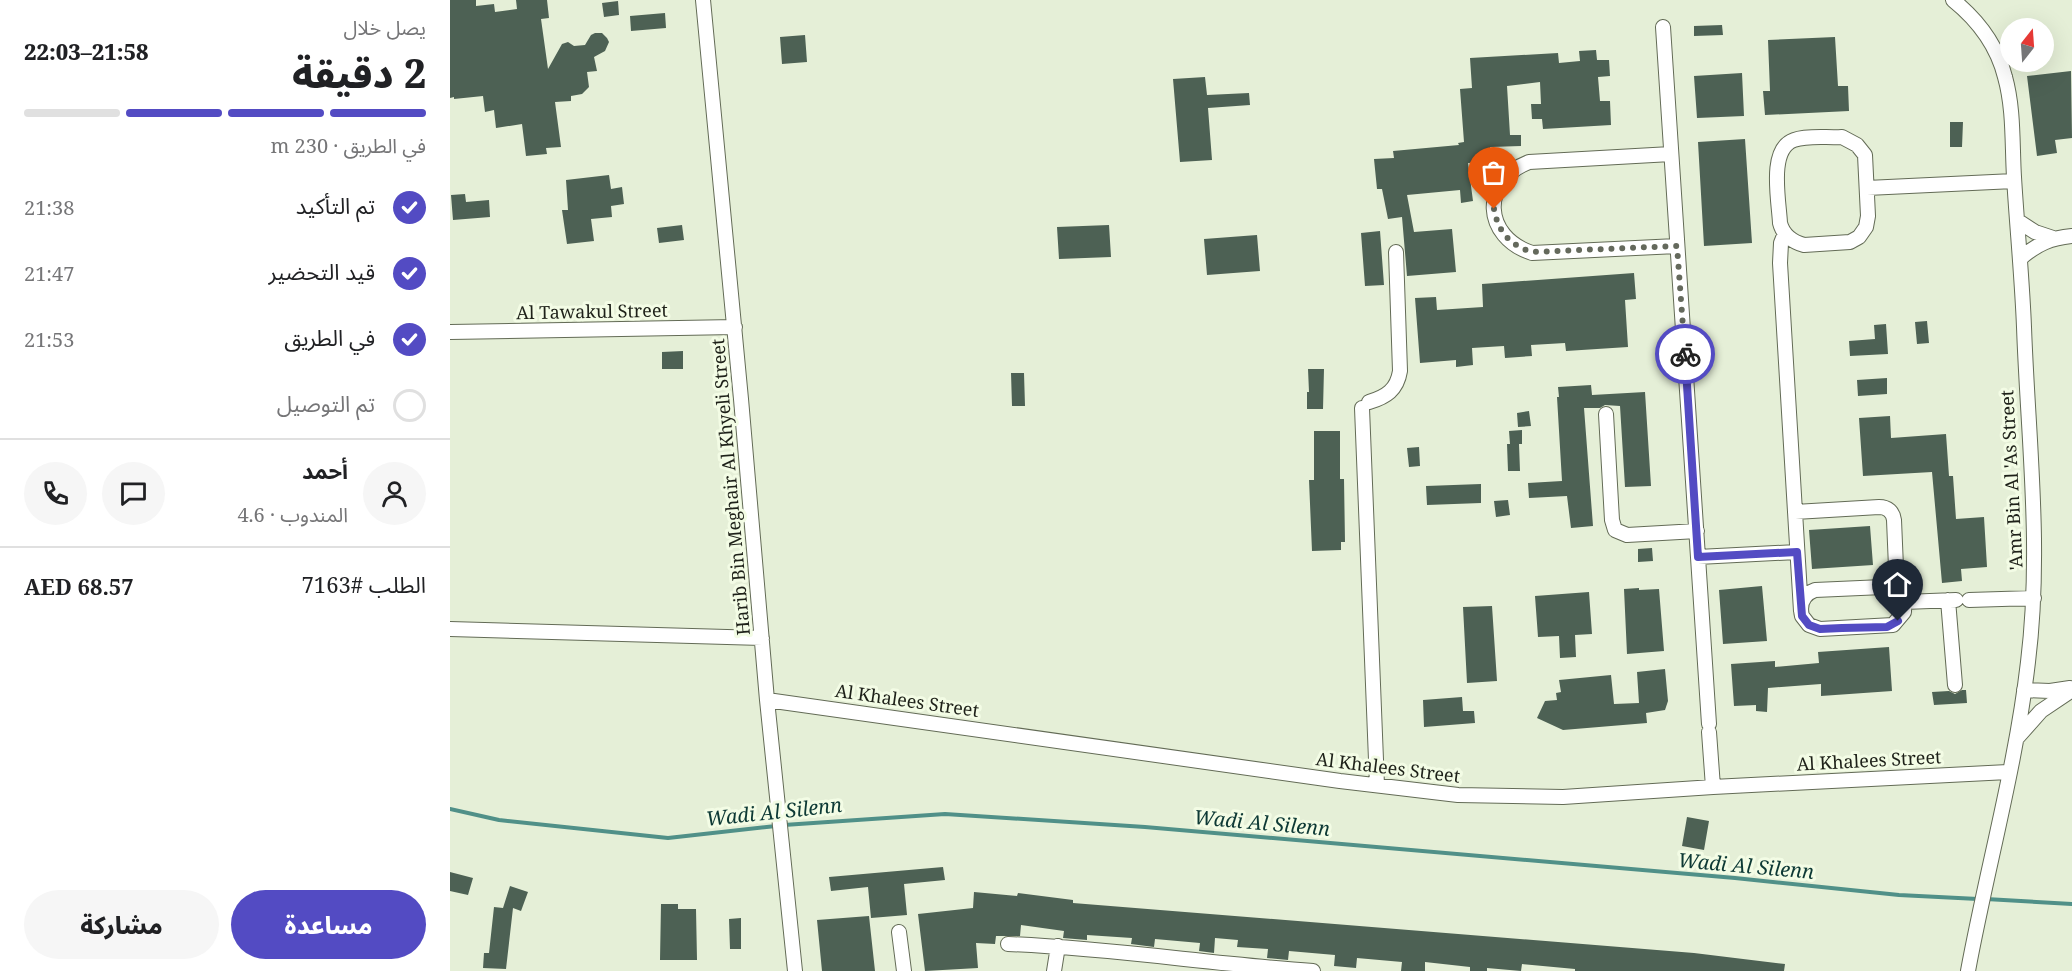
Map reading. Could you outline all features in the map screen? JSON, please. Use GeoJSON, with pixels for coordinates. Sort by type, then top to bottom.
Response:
{"type":"FeatureCollection","features":[{"type":"Feature","properties":{"kind":"street","name":"Harib Bin Meghair Al Khyeli Street"},"geometry":{"type":"LineString","coordinates":[[703,0],[735,327],[767,700],[795,971]]}},
{"type":"Feature","properties":{"kind":"street","name":"'Amr Bin Al 'As Street"},"geometry":{"type":"LineString","coordinates":[[1953,0],[1978,22],[1998,57],[2009,95],[2021,258],[2026,390],[2035,528],[2034,598],[2024,690],[1999,826],[1969,966]]}},
{"type":"Feature","properties":{"kind":"street"},"geometry":{"type":"LineString","coordinates":[[1664,27],[1713,788]]}},
{"type":"Feature","properties":{"kind":"street"},"geometry":{"type":"LineString","coordinates":[[1842,137],[1852,141],[1864,155],[1867,188],[1867,221],[1863,233],[1854,240],[1845,243],[1804,245],[1794,241],[1785,233],[1780,223],[1777,167],[1780,154],[1791,141],[1842,137]]}},
{"type":"Feature","properties":{"kind":"street"},"geometry":{"type":"LineString","coordinates":[[1671,154],[1529,162],[1517,167],[1503,179],[1495,196],[1494,209],[1501,232],[1520,249],[1532,252],[1677,246]]}},
{"type":"Feature","properties":{"kind":"street"},"geometry":{"type":"LineString","coordinates":[[1867,188],[2014,180]]}},
{"type":"Feature","properties":{"kind":"street"},"geometry":{"type":"LineString","coordinates":[[2018,221],[2035,232],[2053,238]]}},
{"type":"Feature","properties":{"kind":"street"},"geometry":{"type":"LineString","coordinates":[[1785,233],[1781,243],[1780,263],[1797,552],[1801,611],[1804,621],[1814,628],[1893,625],[1904,612],[1900,596],[1894,520],[1888,509],[1879,507],[1795,512]]}},
{"type":"Feature","properties":{"kind":"street"},"geometry":{"type":"LineString","coordinates":[[2021,258],[2036,246],[2053,238],[2072,236]]}},
{"type":"Feature","properties":{"kind":"street"},"geometry":{"type":"LineString","coordinates":[[1377,785],[1366,405],[1395,388],[1400,371],[1396,252]]}},
{"type":"Feature","properties":{"kind":"street","name":"Al Tawakul Street"},"geometry":{"type":"LineString","coordinates":[[450,332],[735,327]]}},
{"type":"Feature","properties":{"kind":"street"},"geometry":{"type":"LineString","coordinates":[[1606,414],[1612,520],[1616,530],[1627,535],[1697,531]]}},
{"type":"Feature","properties":{"kind":"street"},"geometry":{"type":"LineString","coordinates":[[1698,557],[1797,552]]}},
{"type":"Feature","properties":{"kind":"street"},"geometry":{"type":"LineString","coordinates":[[1801,611],[1806,595],[1815,590],[1888,587],[1900,596],[1958,600],[2034,598]]}},
{"type":"Feature","properties":{"kind":"street"},"geometry":{"type":"LineString","coordinates":[[1955,685],[1958,600]]}},
{"type":"Feature","properties":{"kind":"street"},"geometry":{"type":"LineString","coordinates":[[450,629],[762,638]]}},
{"type":"Feature","properties":{"kind":"street"},"geometry":{"type":"LineString","coordinates":[[2024,690],[2072,689]]}},
{"type":"Feature","properties":{"kind":"street"},"geometry":{"type":"LineString","coordinates":[[2016,740],[2041,711],[2072,689]]}},
{"type":"Feature","properties":{"kind":"street","name":"Al Khalees Street"},"geometry":{"type":"LineString","coordinates":[[767,700],[1458,795],[1563,798],[2008,772]]}},
{"type":"Feature","properties":{"kind":"street"},"geometry":{"type":"LineString","coordinates":[[899,932],[904,971]]}},
{"type":"Feature","properties":{"kind":"street"},"geometry":{"type":"LineString","coordinates":[[1008,944],[1058,946],[1167,965],[1313,971]]}},
{"type":"Feature","properties":{"kind":"street"},"geometry":{"type":"LineString","coordinates":[[1054,971],[1058,946]]}},
{"type":"Feature","properties":{"kind":"building"},"geometry":{"type":"Polygon","coordinates":[[[450,0],[476,0],[476,6],[494,4],[495,12],[517,9],[516,0],[547,0],[549,18],[541,19],[548,69],[562,44],[568,42],[574,46],[585,45],[595,33],[602,33],[607,38],[609,42],[605,51],[594,57],[597,71],[587,72],[589,87],[582,94],[571,96],[571,101],[555,102],[561,147],[546,148],[547,154],[526,156],[522,124],[496,128],[494,110],[485,112],[483,96],[450,98],[450,0]]]}},
{"type":"Feature","properties":{"kind":"building"},"geometry":{"type":"Polygon","coordinates":[[[618,1],[619,15],[604,17],[602,3],[618,1]]]}},
{"type":"Feature","properties":{"kind":"building"},"geometry":{"type":"Polygon","coordinates":[[[665,13],[666,28],[631,31],[630,16],[665,13]]]}},
{"type":"Feature","properties":{"kind":"building"},"geometry":{"type":"Polygon","coordinates":[[[1722,25],[1723,35],[1694,36],[1694,26],[1722,25]]]}},
{"type":"Feature","properties":{"kind":"building"},"geometry":{"type":"Polygon","coordinates":[[[805,35],[807,62],[782,64],[780,37],[805,35]]]}},
{"type":"Feature","properties":{"kind":"building"},"geometry":{"type":"Polygon","coordinates":[[[1835,37],[1838,86],[1848,86],[1849,111],[1765,115],[1763,91],[1770,91],[1768,40],[1835,37]]]}},
{"type":"Feature","properties":{"kind":"building"},"geometry":{"type":"Polygon","coordinates":[[[1596,50],[1597,60],[1609,60],[1610,76],[1598,77],[1600,101],[1610,101],[1611,125],[1543,129],[1542,119],[1532,119],[1531,104],[1541,104],[1540,82],[1507,86],[1510,135],[1521,135],[1521,146],[1490,147],[1491,162],[1468,163],[1473,201],[1461,203],[1460,190],[1407,195],[1414,232],[1452,229],[1456,272],[1407,276],[1402,217],[1388,219],[1382,189],[1377,189],[1374,159],[1394,158],[1393,151],[1459,145],[1458,143],[1464,142],[1460,89],[1472,88],[1470,58],[1558,53],[1559,63],[1580,61],[1579,51],[1596,50]]]}},
{"type":"Feature","properties":{"kind":"building"},"geometry":{"type":"Polygon","coordinates":[[[2071,71],[2072,138],[2055,140],[2057,153],[2037,156],[2027,76],[2071,71]]]}},
{"type":"Feature","properties":{"kind":"building"},"geometry":{"type":"Polygon","coordinates":[[[1742,73],[1744,116],[1697,118],[1694,76],[1742,73]]]}},
{"type":"Feature","properties":{"kind":"building"},"geometry":{"type":"Polygon","coordinates":[[[1205,77],[1207,95],[1249,93],[1250,105],[1208,108],[1212,160],[1180,162],[1173,79],[1205,77]]]}},
{"type":"Feature","properties":{"kind":"building"},"geometry":{"type":"Polygon","coordinates":[[[1950,122],[1963,122],[1962,147],[1950,147],[1950,122]]]}},
{"type":"Feature","properties":{"kind":"building"},"geometry":{"type":"Polygon","coordinates":[[[1745,139],[1752,243],[1704,246],[1698,142],[1745,139]]]}},
{"type":"Feature","properties":{"kind":"building"},"geometry":{"type":"Polygon","coordinates":[[[609,175],[611,189],[622,187],[624,204],[611,206],[612,217],[591,219],[594,241],[567,244],[562,210],[568,210],[566,180],[609,175]]]}},
{"type":"Feature","properties":{"kind":"building"},"geometry":{"type":"Polygon","coordinates":[[[465,194],[466,202],[489,200],[490,217],[453,220],[451,195],[465,194]]]}},
{"type":"Feature","properties":{"kind":"building"},"geometry":{"type":"Polygon","coordinates":[[[682,225],[684,240],[659,243],[657,228],[682,225]]]}},
{"type":"Feature","properties":{"kind":"building"},"geometry":{"type":"Polygon","coordinates":[[[1109,225],[1111,257],[1059,259],[1057,227],[1109,225]]]}},
{"type":"Feature","properties":{"kind":"building"},"geometry":{"type":"Polygon","coordinates":[[[1380,231],[1384,285],[1365,286],[1361,233],[1380,231]]]}},
{"type":"Feature","properties":{"kind":"building"},"geometry":{"type":"Polygon","coordinates":[[[1257,235],[1260,271],[1207,275],[1204,239],[1257,235]]]}},
{"type":"Feature","properties":{"kind":"building"},"geometry":{"type":"Polygon","coordinates":[[[1634,273],[1636,299],[1625,300],[1628,347],[1566,351],[1565,343],[1531,345],[1532,356],[1505,358],[1504,346],[1472,348],[1473,365],[1456,367],[1456,360],[1420,363],[1415,298],[1436,297],[1437,310],[1483,307],[1482,284],[1634,273]]]}},
{"type":"Feature","properties":{"kind":"building"},"geometry":{"type":"Polygon","coordinates":[[[1927,321],[1929,343],[1917,344],[1915,322],[1927,321]]]}},
{"type":"Feature","properties":{"kind":"building"},"geometry":{"type":"Polygon","coordinates":[[[1886,324],[1888,354],[1850,356],[1849,341],[1875,339],[1874,325],[1886,324]]]}},
{"type":"Feature","properties":{"kind":"building"},"geometry":{"type":"Polygon","coordinates":[[[683,351],[683,369],[662,369],[662,352],[683,351]]]}},
{"type":"Feature","properties":{"kind":"building"},"geometry":{"type":"Polygon","coordinates":[[[1308,369],[1324,369],[1323,409],[1307,409],[1308,369]]]}},
{"type":"Feature","properties":{"kind":"building"},"geometry":{"type":"Polygon","coordinates":[[[1011,373],[1024,373],[1025,406],[1012,406],[1011,373]]]}},
{"type":"Feature","properties":{"kind":"building"},"geometry":{"type":"Polygon","coordinates":[[[1887,378],[1887,394],[1858,396],[1857,380],[1887,378]]]}},
{"type":"Feature","properties":{"kind":"building"},"geometry":{"type":"Polygon","coordinates":[[[1591,385],[1592,395],[1645,392],[1651,486],[1625,487],[1620,406],[1605,405],[1600,408],[1584,408],[1593,526],[1571,528],[1567,496],[1529,498],[1528,483],[1562,481],[1558,387],[1591,385]]]}},
{"type":"Feature","properties":{"kind":"building"},"geometry":{"type":"Polygon","coordinates":[[[1529,411],[1531,426],[1518,427],[1517,413],[1529,411]]]}},
{"type":"Feature","properties":{"kind":"building"},"geometry":{"type":"Polygon","coordinates":[[[1890,416],[1891,438],[1946,434],[1949,476],[1953,476],[1956,519],[1984,517],[1987,567],[1961,569],[1962,581],[1942,583],[1932,472],[1863,476],[1859,418],[1890,416]]]}},
{"type":"Feature","properties":{"kind":"building"},"geometry":{"type":"Polygon","coordinates":[[[1522,430],[1522,444],[1519,444],[1520,471],[1508,471],[1509,431],[1522,430]]]}},
{"type":"Feature","properties":{"kind":"building"},"geometry":{"type":"Polygon","coordinates":[[[1314,431],[1340,431],[1340,479],[1344,479],[1345,542],[1341,542],[1341,550],[1312,551],[1309,480],[1314,480],[1314,431]]]}},
{"type":"Feature","properties":{"kind":"building"},"geometry":{"type":"Polygon","coordinates":[[[1419,447],[1420,466],[1409,467],[1407,448],[1419,447]]]}},
{"type":"Feature","properties":{"kind":"building"},"geometry":{"type":"Polygon","coordinates":[[[1481,484],[1481,503],[1427,505],[1426,486],[1481,484]]]}},
{"type":"Feature","properties":{"kind":"building"},"geometry":{"type":"Polygon","coordinates":[[[1508,500],[1510,515],[1496,517],[1494,501],[1508,500]]]}},
{"type":"Feature","properties":{"kind":"building"},"geometry":{"type":"Polygon","coordinates":[[[1870,526],[1873,565],[1812,569],[1809,530],[1870,526]]]}},
{"type":"Feature","properties":{"kind":"building"},"geometry":{"type":"Polygon","coordinates":[[[1652,548],[1653,561],[1638,562],[1638,549],[1652,548]]]}},
{"type":"Feature","properties":{"kind":"building"},"geometry":{"type":"Polygon","coordinates":[[[1762,586],[1767,641],[1723,644],[1719,590],[1762,586]]]}},
{"type":"Feature","properties":{"kind":"building"},"geometry":{"type":"Polygon","coordinates":[[[1639,588],[1639,590],[1659,589],[1664,651],[1627,654],[1624,589],[1639,588]]]}},
{"type":"Feature","properties":{"kind":"building"},"geometry":{"type":"Polygon","coordinates":[[[1589,592],[1592,634],[1575,635],[1576,657],[1560,658],[1559,636],[1538,637],[1535,596],[1589,592]]]}},
{"type":"Feature","properties":{"kind":"building"},"geometry":{"type":"Polygon","coordinates":[[[1492,606],[1497,681],[1467,683],[1463,607],[1492,606]]]}},
{"type":"Feature","properties":{"kind":"building"},"geometry":{"type":"Polygon","coordinates":[[[1889,647],[1892,691],[1821,696],[1821,684],[1768,688],[1767,712],[1756,711],[1756,705],[1734,706],[1731,664],[1775,661],[1775,667],[1819,663],[1818,652],[1889,647]]]}},
{"type":"Feature","properties":{"kind":"building"},"geometry":{"type":"Polygon","coordinates":[[[1665,669],[1668,701],[1665,710],[1646,713],[1647,723],[1563,730],[1537,718],[1545,701],[1557,700],[1556,693],[1561,692],[1559,680],[1611,675],[1614,704],[1639,703],[1637,672],[1665,669]]]}},
{"type":"Feature","properties":{"kind":"building"},"geometry":{"type":"Polygon","coordinates":[[[1966,690],[1967,703],[1934,705],[1932,692],[1949,691],[1955,694],[1966,690]]]}},
{"type":"Feature","properties":{"kind":"building"},"geometry":{"type":"Polygon","coordinates":[[[1462,697],[1463,711],[1474,711],[1475,723],[1424,727],[1423,700],[1462,697]]]}},
{"type":"Feature","properties":{"kind":"building"},"geometry":{"type":"Polygon","coordinates":[[[1687,817],[1709,821],[1704,850],[1682,846],[1687,817]]]}},
{"type":"Feature","properties":{"kind":"building"},"geometry":{"type":"Polygon","coordinates":[[[943,867],[945,880],[904,884],[907,915],[871,918],[868,887],[831,891],[829,877],[943,867]]]}},
{"type":"Feature","properties":{"kind":"building"},"geometry":{"type":"Polygon","coordinates":[[[450,872],[473,878],[468,895],[450,891],[450,872]]]}},
{"type":"Feature","properties":{"kind":"building"},"geometry":{"type":"Polygon","coordinates":[[[510,886],[528,892],[521,911],[513,908],[506,969],[483,968],[484,953],[489,953],[494,907],[503,908],[510,886]]]}},
{"type":"Feature","properties":{"kind":"building"},"geometry":{"type":"Polygon","coordinates":[[[974,892],[1017,896],[1018,893],[1073,900],[1073,903],[1694,953],[1785,964],[1784,971],[1575,971],[1575,969],[1522,964],[1521,971],[1487,968],[1487,971],[1470,971],[1470,967],[1425,962],[1425,971],[1401,971],[1402,962],[1357,958],[1356,968],[1334,966],[1335,955],[1289,951],[1288,960],[1267,958],[1268,949],[1237,947],[1238,940],[1215,938],[1214,953],[1199,951],[1200,943],[1155,939],[1154,947],[1131,944],[1132,938],[1087,935],[1087,940],[1063,938],[1064,931],[1021,925],[1020,936],[996,936],[995,944],[976,943],[978,968],[925,971],[918,914],[973,908],[974,892]]]}},
{"type":"Feature","properties":{"kind":"building"},"geometry":{"type":"Polygon","coordinates":[[[661,904],[678,904],[678,909],[696,909],[697,960],[660,960],[661,904]]]}},
{"type":"Feature","properties":{"kind":"building"},"geometry":{"type":"Polygon","coordinates":[[[869,916],[875,971],[822,971],[817,920],[869,916]]]}},
{"type":"Feature","properties":{"kind":"building"},"geometry":{"type":"Polygon","coordinates":[[[741,918],[741,949],[730,949],[729,919],[741,918]]]}},
{"type":"Feature","properties":{"kind":"waterway","name":"Wadi Al Silenn"},"geometry":{"type":"LineString","coordinates":[[450,809],[499,820],[668,838],[776,826]]}},
{"type":"Feature","properties":{"kind":"waterway","name":"Wadi Al Silenn"},"geometry":{"type":"LineString","coordinates":[[784,825],[945,814],[1145,827],[1735,878],[1899,895],[1978,899]]}},
{"type":"Feature","properties":{"kind":"waterway","name":"Wadi Al Silenn"},"geometry":{"type":"LineString","coordinates":[[1986,899],[2072,904]]}},
{"type":"Feature","properties":{"kind":"way so far"},"geometry":{"type":"LineString","coordinates":[[1494,209],[1501,232],[1520,249],[1532,252],[1677,246],[1685,354]]}},
{"type":"Feature","properties":{"kind":"route"},"geometry":{"type":"LineString","coordinates":[[1685,354],[1698,557],[1797,552],[1802,616],[1809,625],[1820,629],[1887,627],[1898,621]]}}]}
